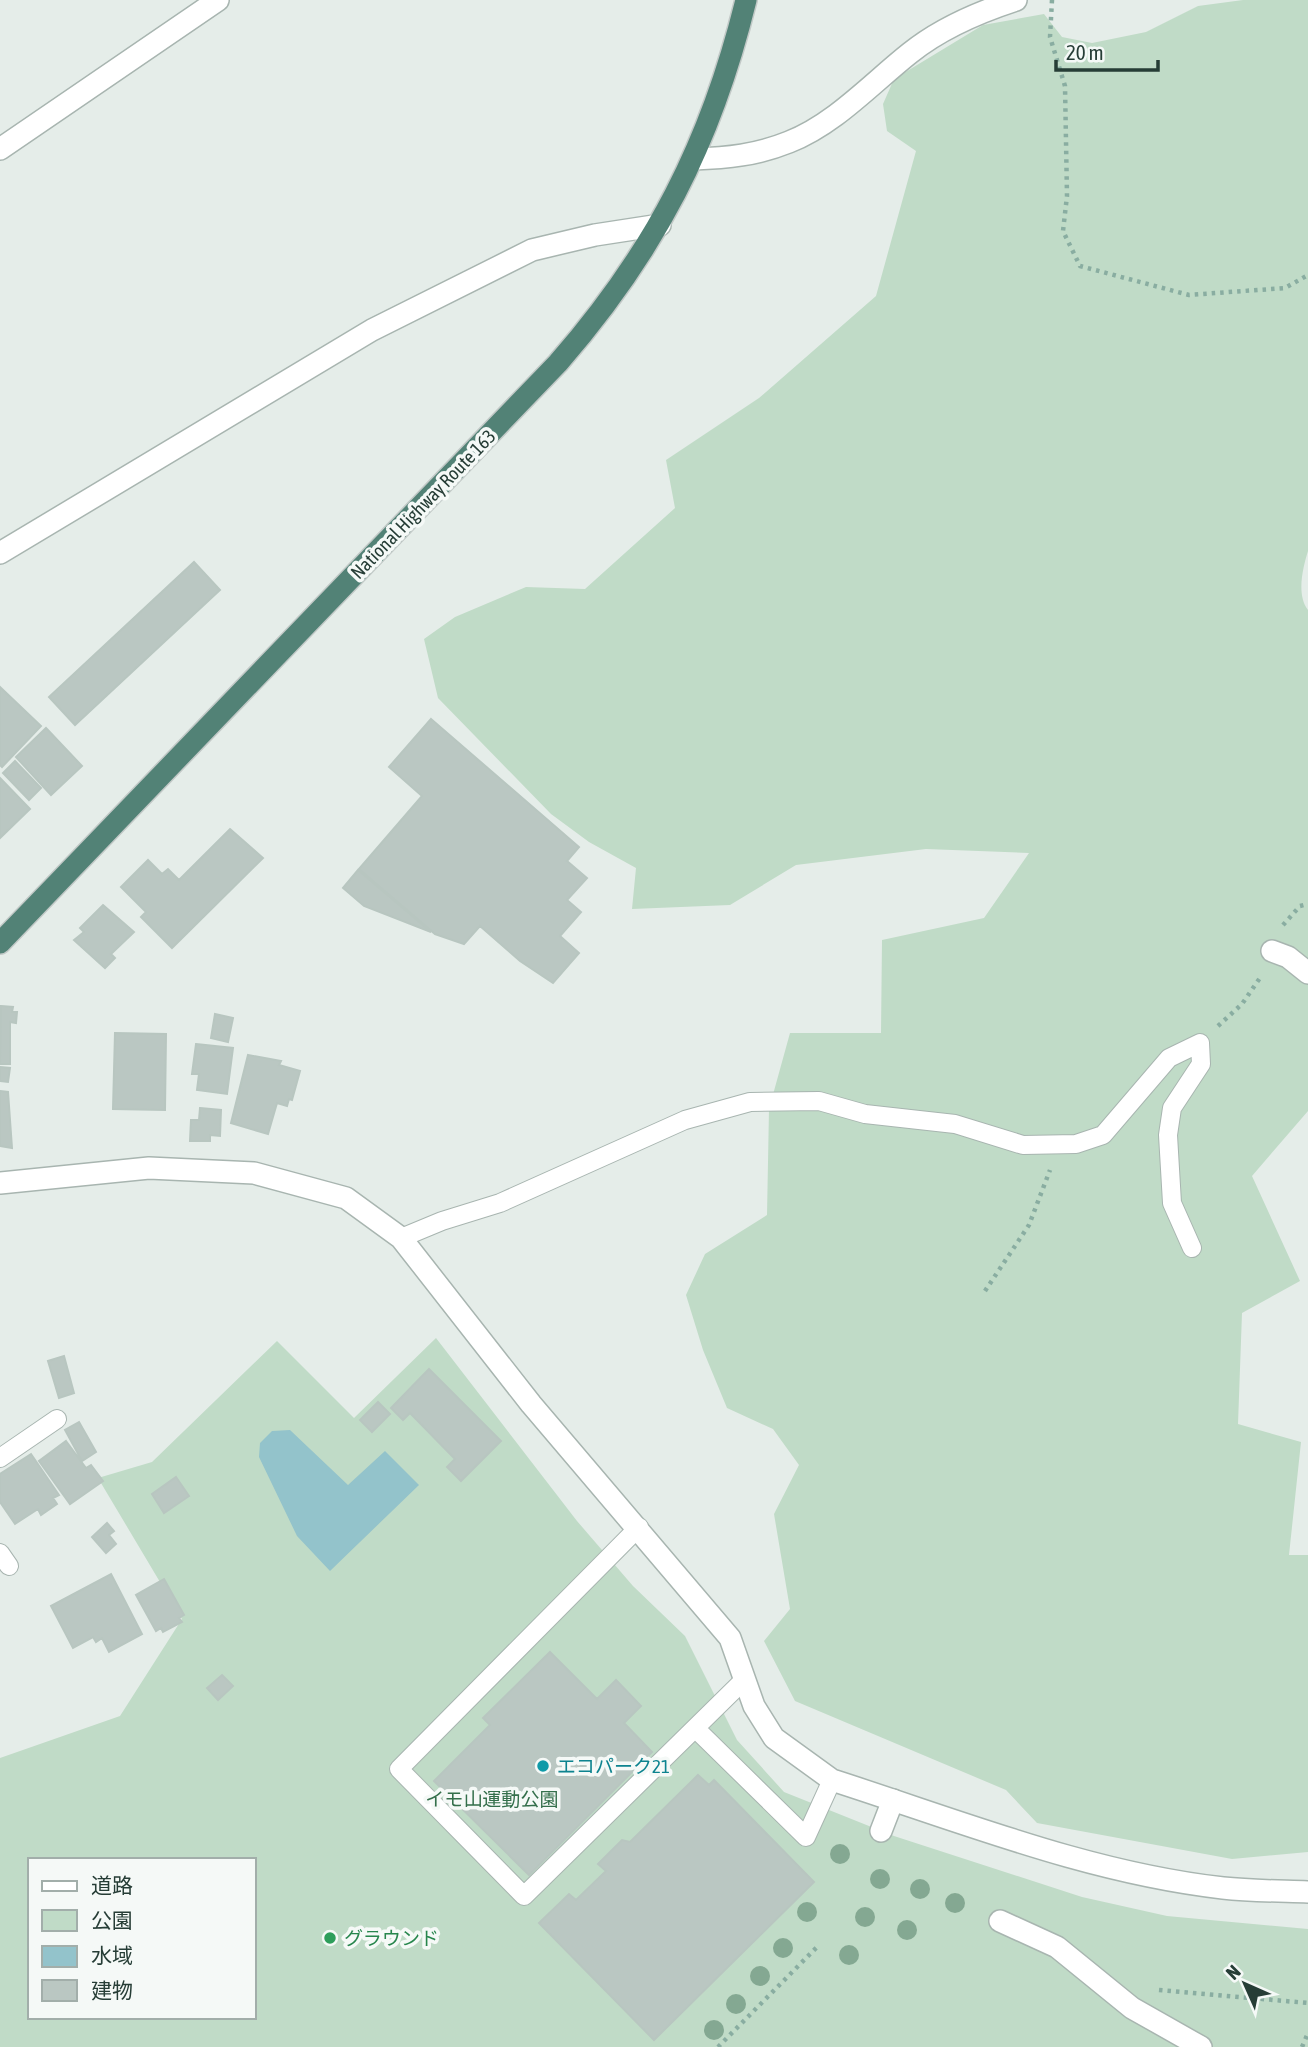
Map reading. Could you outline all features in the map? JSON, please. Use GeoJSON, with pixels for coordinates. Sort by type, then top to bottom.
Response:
{"type":"FeatureCollection","features":[{"type":"Feature","properties":{"kind":"highway","name":"National Highway Route 163"},"geometry":{"type":"LineString","coordinates":[[0,943],[602,314],[660,225],[694,159],[729,71],[746,0]]}},
{"type":"Feature","properties":{"kind":"street"},"geometry":{"type":"LineString","coordinates":[[0,149],[219,0]]}},
{"type":"Feature","properties":{"kind":"street"},"geometry":{"type":"LineString","coordinates":[[694,159],[742,157],[791,142],[837,113],[913,50],[974,14],[1016,0]]}},
{"type":"Feature","properties":{"kind":"street"},"geometry":{"type":"LineString","coordinates":[[0,553],[397,317],[532,250],[596,234],[660,225]]}},
{"type":"Feature","properties":{"kind":"street"},"geometry":{"type":"LineString","coordinates":[[1272,951],[1288,957],[1308,973]]}},
{"type":"Feature","properties":{"kind":"street"},"geometry":{"type":"LineString","coordinates":[[0,1183],[149,1168],[254,1173],[346,1198],[401,1238],[531,1404],[639,1527],[730,1639],[754,1706],[774,1738],[832,1780],[1056,1852],[1136,1874],[1224,1888],[1308,1892]]}},
{"type":"Feature","properties":{"kind":"street"},"geometry":{"type":"LineString","coordinates":[[881,1831],[893,1800]]}},
{"type":"Feature","properties":{"kind":"street"},"geometry":{"type":"LineString","coordinates":[[1000,1921],[1057,1947],[1132,2008],[1201,2047]]}},
{"type":"Feature","properties":{"kind":"lane"},"geometry":{"type":"LineString","coordinates":[[401,1238],[442,1221],[500,1203],[685,1120],[750,1102],[819,1101],[865,1114],[955,1124],[1023,1145],[1076,1144],[1102,1135],[1169,1058],[1200,1043],[1201,1064],[1172,1108],[1168,1135],[1172,1203],[1192,1248]]}},
{"type":"Feature","properties":{"kind":"lane"},"geometry":{"type":"LineString","coordinates":[[0,1458],[57,1419]]}},
{"type":"Feature","properties":{"kind":"lane"},"geometry":{"type":"LineString","coordinates":[[639,1527],[399,1769],[524,1896],[745,1679]]}},
{"type":"Feature","properties":{"kind":"lane"},"geometry":{"type":"LineString","coordinates":[[695,1728],[806,1837],[832,1780]]}},
{"type":"Feature","properties":{"kind":"path"},"geometry":{"type":"LineString","coordinates":[[1052,0],[1049,37],[1065,86],[1067,196],[1063,231],[1080,266],[1189,295],[1285,288],[1308,275]]}},
{"type":"Feature","properties":{"kind":"path"},"geometry":{"type":"LineString","coordinates":[[985,1291],[1029,1225],[1050,1172],[1053,1144]]}},
{"type":"Feature","properties":{"kind":"path"},"geometry":{"type":"LineString","coordinates":[[718,2047],[818,1946]]}},
{"type":"Feature","properties":{"kind":"path"},"geometry":{"type":"LineString","coordinates":[[1152,1989],[1308,2003]]}},
{"type":"Feature","properties":{"kind":"path"},"geometry":{"type":"LineString","coordinates":[[1303,2047],[1308,2033]]}},
{"type":"Feature","properties":{"kind":"green space"},"geometry":{"type":"Polygon","coordinates":[[[1243,0],[1308,0],[1308,551],[1301,589],[1308,610],[1308,1111],[1252,1176],[1300,1281],[1242,1313],[1238,1424],[1301,1442],[1289,1555],[1308,1555],[1308,1852],[1232,1859],[1037,1823],[1006,1790],[795,1701],[764,1641],[790,1609],[774,1514],[799,1465],[773,1429],[727,1408],[703,1350],[686,1295],[705,1254],[767,1215],[769,1109],[790,1033],[881,1033],[882,940],[984,918],[1029,853],[926,849],[796,865],[730,905],[632,909],[636,868],[589,842],[551,814],[438,698],[424,639],[455,617],[526,587],[585,589],[675,508],[666,460],[759,398],[876,296],[916,151],[887,131],[883,104],[894,79],[983,25],[1044,14],[1062,37],[1092,43],[1146,32],[1198,6],[1243,0]]]}},
{"type":"Feature","properties":{"kind":"green space","name":"イモ山運動公園"},"geometry":{"type":"Polygon","coordinates":[[[436,1338],[577,1521],[633,1586],[685,1636],[737,1740],[784,1792],[894,1836],[1082,1897],[1167,1916],[1308,1929],[1308,2047],[0,2047],[0,1758],[120,1716],[182,1619],[98,1478],[152,1462],[277,1341],[354,1418],[436,1338]]]}},
{"type":"Feature","properties":{"kind":"water"},"geometry":{"type":"Polygon","coordinates":[[[290,1430],[348,1485],[385,1451],[419,1485],[330,1571],[297,1536],[259,1457],[260,1443],[272,1431],[290,1430]]]}},
{"type":"Feature","properties":{"kind":"building"},"geometry":{"type":"Polygon","coordinates":[[[194,562],[220,590],[75,725],[49,697],[194,562]]]}},
{"type":"Feature","properties":{"kind":"building"},"geometry":{"type":"Polygon","coordinates":[[[0,687],[41,726],[2,767],[0,765],[0,687]]]}},
{"type":"Feature","properties":{"kind":"building"},"geometry":{"type":"Polygon","coordinates":[[[431,719],[579,847],[567,861],[587,878],[567,900],[581,912],[560,936],[579,953],[553,983],[520,961],[480,926],[464,944],[435,934],[359,869],[422,796],[389,767],[431,719]]]}},
{"type":"Feature","properties":{"kind":"building"},"geometry":{"type":"Polygon","coordinates":[[[46,728],[82,766],[51,795],[16,757],[46,728]]]}},
{"type":"Feature","properties":{"kind":"building"},"geometry":{"type":"Polygon","coordinates":[[[15,761],[41,788],[29,800],[3,773],[15,761]]]}},
{"type":"Feature","properties":{"kind":"building"},"geometry":{"type":"Polygon","coordinates":[[[0,778],[30,809],[0,838],[0,778]]]}},
{"type":"Feature","properties":{"kind":"building"},"geometry":{"type":"Polygon","coordinates":[[[230,829],[263,858],[172,948],[141,917],[146,912],[121,887],[148,860],[162,874],[168,869],[179,880],[230,829]]]}},
{"type":"Feature","properties":{"kind":"building"},"geometry":{"type":"Polygon","coordinates":[[[358,870],[431,932],[364,906],[343,888],[358,870]]]}},
{"type":"Feature","properties":{"kind":"building"},"geometry":{"type":"Polygon","coordinates":[[[103,905],[134,932],[111,954],[115,958],[105,968],[74,940],[84,932],[80,928],[103,905]]]}},
{"type":"Feature","properties":{"kind":"building"},"geometry":{"type":"Polygon","coordinates":[[[1,1006],[13,1007],[12,1012],[17,1012],[16,1023],[10,1022],[10,1064],[0,1064],[1,1006]]]}},
{"type":"Feature","properties":{"kind":"building"},"geometry":{"type":"Polygon","coordinates":[[[215,1014],[233,1018],[228,1042],[211,1038],[215,1014]]]}},
{"type":"Feature","properties":{"kind":"building"},"geometry":{"type":"Polygon","coordinates":[[[115,1033],[166,1034],[165,1110],[113,1109],[115,1033]]]}},
{"type":"Feature","properties":{"kind":"building"},"geometry":{"type":"Polygon","coordinates":[[[196,1044],[233,1048],[227,1094],[197,1090],[199,1074],[192,1074],[196,1044]]]}},
{"type":"Feature","properties":{"kind":"building"},"geometry":{"type":"Polygon","coordinates":[[[248,1055],[281,1061],[279,1065],[300,1071],[292,1100],[289,1099],[287,1106],[277,1103],[268,1134],[231,1123],[248,1055]]]}},
{"type":"Feature","properties":{"kind":"building"},"geometry":{"type":"Polygon","coordinates":[[[0,1067],[10,1068],[8,1082],[0,1081],[0,1067]]]}},
{"type":"Feature","properties":{"kind":"building"},"geometry":{"type":"Polygon","coordinates":[[[0,1091],[8,1092],[12,1148],[0,1146],[0,1091]]]}},
{"type":"Feature","properties":{"kind":"building"},"geometry":{"type":"Polygon","coordinates":[[[200,1108],[221,1110],[220,1136],[210,1135],[210,1141],[190,1141],[191,1120],[199,1120],[200,1108]]]}},
{"type":"Feature","properties":{"kind":"building"},"geometry":{"type":"Polygon","coordinates":[[[64,1356],[74,1393],[59,1398],[48,1361],[64,1356]]]}},
{"type":"Feature","properties":{"kind":"building"},"geometry":{"type":"Polygon","coordinates":[[[429,1369],[501,1441],[461,1481],[447,1467],[455,1459],[410,1413],[403,1420],[391,1408],[429,1369]]]}},
{"type":"Feature","properties":{"kind":"building"},"geometry":{"type":"Polygon","coordinates":[[[378,1402],[390,1414],[372,1432],[360,1420],[378,1402]]]}},
{"type":"Feature","properties":{"kind":"building"},"geometry":{"type":"Polygon","coordinates":[[[79,1422],[96,1452],[82,1461],[65,1430],[79,1422]]]}},
{"type":"Feature","properties":{"kind":"building"},"geometry":{"type":"Polygon","coordinates":[[[66,1441],[86,1468],[91,1465],[103,1481],[70,1504],[39,1461],[66,1441]]]}},
{"type":"Feature","properties":{"kind":"building"},"geometry":{"type":"Polygon","coordinates":[[[31,1454],[59,1495],[53,1498],[57,1504],[41,1515],[38,1509],[15,1524],[0,1502],[0,1474],[31,1454]]]}},
{"type":"Feature","properties":{"kind":"building"},"geometry":{"type":"Polygon","coordinates":[[[176,1477],[189,1496],[164,1513],[152,1494],[176,1477]]]}},
{"type":"Feature","properties":{"kind":"building"},"geometry":{"type":"Polygon","coordinates":[[[107,1523],[114,1531],[109,1535],[116,1544],[106,1553],[92,1537],[107,1523]]]}},
{"type":"Feature","properties":{"kind":"building"},"geometry":{"type":"Polygon","coordinates":[[[111,1574],[142,1634],[109,1652],[102,1638],[96,1642],[93,1637],[73,1648],[51,1606],[111,1574]]]}},
{"type":"Feature","properties":{"kind":"building"},"geometry":{"type":"Polygon","coordinates":[[[164,1579],[184,1615],[179,1618],[182,1622],[163,1632],[161,1628],[156,1631],[136,1595],[164,1579]]]}},
{"type":"Feature","properties":{"kind":"building","name":"エコパーク21"},"geometry":{"type":"Polygon","coordinates":[[[550,1652],[597,1699],[616,1680],[641,1706],[624,1723],[652,1752],[529,1875],[434,1781],[490,1725],[483,1718],[550,1652]]]}},
{"type":"Feature","properties":{"kind":"building"},"geometry":{"type":"Polygon","coordinates":[[[222,1675],[233,1686],[218,1700],[207,1688],[222,1675]]]}},
{"type":"Feature","properties":{"kind":"building"},"geometry":{"type":"Polygon","coordinates":[[[698,1775],[709,1785],[714,1780],[814,1882],[654,2040],[539,1923],[569,1894],[576,1900],[606,1871],[598,1864],[622,1840],[630,1842],[698,1775]]]}},
{"type":"Feature","properties":{"kind":"place","name":"エコパーク21"},"geometry":{"type":"Point","coordinates":[543,1766]}},
{"type":"Feature","properties":{"kind":"place","name":"グラウンド"},"geometry":{"type":"Point","coordinates":[330,1938]}}]}
